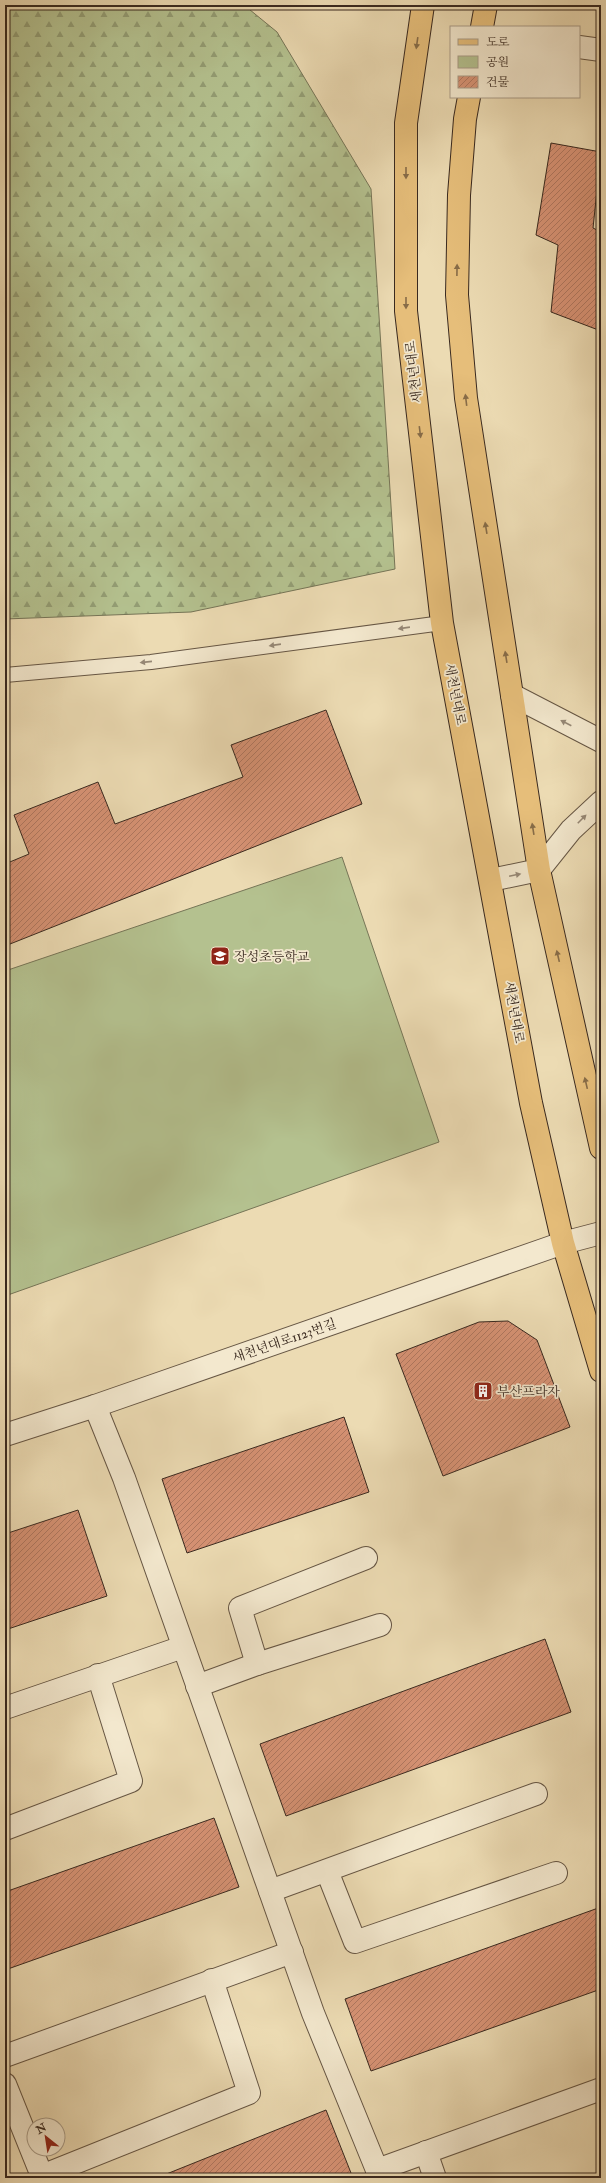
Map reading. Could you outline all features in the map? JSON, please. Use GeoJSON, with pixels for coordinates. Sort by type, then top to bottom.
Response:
{"type":"FeatureCollection","features":[{"type":"Feature","properties":{"kind":"main road","name":"새천년대로"},"geometry":{"type":"LineString","coordinates":[[423,5],[406,123],[406,311],[442,623],[491,880],[531,1103],[563,1243],[601,1371]]}},
{"type":"Feature","properties":{"kind":"main road"},"geometry":{"type":"LineString","coordinates":[[482,26],[486,5]]}},
{"type":"Feature","properties":{"kind":"main road"},"geometry":{"type":"LineString","coordinates":[[469,98],[465,119],[459,195],[457,295],[466,398],[539,870],[601,1148]]}},
{"type":"Feature","properties":{"kind":"street"},"geometry":{"type":"LineString","coordinates":[[580,47],[601,50]]}},
{"type":"Feature","properties":{"kind":"street"},"geometry":{"type":"LineString","coordinates":[[512,696],[601,741]]}},
{"type":"Feature","properties":{"kind":"street"},"geometry":{"type":"LineString","coordinates":[[491,880],[539,870],[571,830],[601,802]]}},
{"type":"Feature","properties":{"kind":"street","name":"새천년대로1123번길"},"geometry":{"type":"LineString","coordinates":[[5,1435],[95,1406],[563,1243],[601,1233]]}},
{"type":"Feature","properties":{"kind":"street"},"geometry":{"type":"LineString","coordinates":[[95,1406],[124,1478],[313,2013],[377,2174],[426,2152],[601,2089]]}},
{"type":"Feature","properties":{"kind":"street"},"geometry":{"type":"LineString","coordinates":[[257,1664],[240,1608],[366,1558]]}},
{"type":"Feature","properties":{"kind":"street"},"geometry":{"type":"LineString","coordinates":[[197,1686],[257,1664],[380,1625]]}},
{"type":"Feature","properties":{"kind":"street"},"geometry":{"type":"LineString","coordinates":[[5,1708],[183,1647]]}},
{"type":"Feature","properties":{"kind":"street"},"geometry":{"type":"LineString","coordinates":[[5,1829],[131,1781],[98,1675]]}},
{"type":"Feature","properties":{"kind":"street"},"geometry":{"type":"LineString","coordinates":[[270,1891],[536,1794]]}},
{"type":"Feature","properties":{"kind":"street"},"geometry":{"type":"LineString","coordinates":[[327,1870],[355,1942],[556,1873]]}},
{"type":"Feature","properties":{"kind":"street"},"geometry":{"type":"LineString","coordinates":[[5,2056],[292,1952]]}},
{"type":"Feature","properties":{"kind":"street"},"geometry":{"type":"LineString","coordinates":[[5,2084],[42,2176],[249,2093],[212,1980]]}},
{"type":"Feature","properties":{"kind":"street"},"geometry":{"type":"LineString","coordinates":[[426,2152],[435,2178]]}},
{"type":"Feature","properties":{"kind":"lane"},"geometry":{"type":"LineString","coordinates":[[5,675],[151,662],[442,623]]}},
{"type":"Feature","properties":{"kind":"green space"},"geometry":{"type":"Polygon","coordinates":[[[5,5],[244,5],[277,32],[371,189],[395,569],[191,612],[5,619],[5,5]]]}},
{"type":"Feature","properties":{"kind":"green space"},"geometry":{"type":"Polygon","coordinates":[[[342,857],[439,1142],[5,1296],[5,971],[342,857]]]}},
{"type":"Feature","properties":{"kind":"building"},"geometry":{"type":"Polygon","coordinates":[[[551,143],[601,152],[593,228],[601,232],[601,331],[551,312],[558,245],[536,235],[551,143]]]}},
{"type":"Feature","properties":{"kind":"building"},"geometry":{"type":"Polygon","coordinates":[[[326,710],[362,804],[5,946],[5,864],[29,854],[14,815],[98,782],[115,824],[243,777],[231,745],[326,710]]]}},
{"type":"Feature","properties":{"kind":"building","name":"부산프라자"},"geometry":{"type":"Polygon","coordinates":[[[508,1321],[537,1340],[570,1427],[443,1476],[396,1354],[479,1322],[508,1321]]]}},
{"type":"Feature","properties":{"kind":"building"},"geometry":{"type":"Polygon","coordinates":[[[344,1417],[369,1492],[187,1553],[162,1479],[344,1417]]]}},
{"type":"Feature","properties":{"kind":"building"},"geometry":{"type":"Polygon","coordinates":[[[78,1510],[107,1596],[5,1630],[5,1534],[78,1510]]]}},
{"type":"Feature","properties":{"kind":"building"},"geometry":{"type":"Polygon","coordinates":[[[545,1639],[571,1712],[286,1816],[260,1744],[545,1639]]]}},
{"type":"Feature","properties":{"kind":"building"},"geometry":{"type":"Polygon","coordinates":[[[214,1818],[239,1887],[5,1970],[5,1892],[214,1818]]]}},
{"type":"Feature","properties":{"kind":"building"},"geometry":{"type":"Polygon","coordinates":[[[601,1907],[601,1989],[371,2071],[345,1999],[601,1907]]]}},
{"type":"Feature","properties":{"kind":"building"},"geometry":{"type":"Polygon","coordinates":[[[326,2110],[353,2178],[159,2177],[326,2110]]]}},
{"type":"Feature","properties":{"kind":"place","name":"장성초등학교"},"geometry":{"type":"Point","coordinates":[220,956]}},
{"type":"Feature","properties":{"kind":"place","name":"부산프라자"},"geometry":{"type":"Point","coordinates":[483,1391]}}]}
